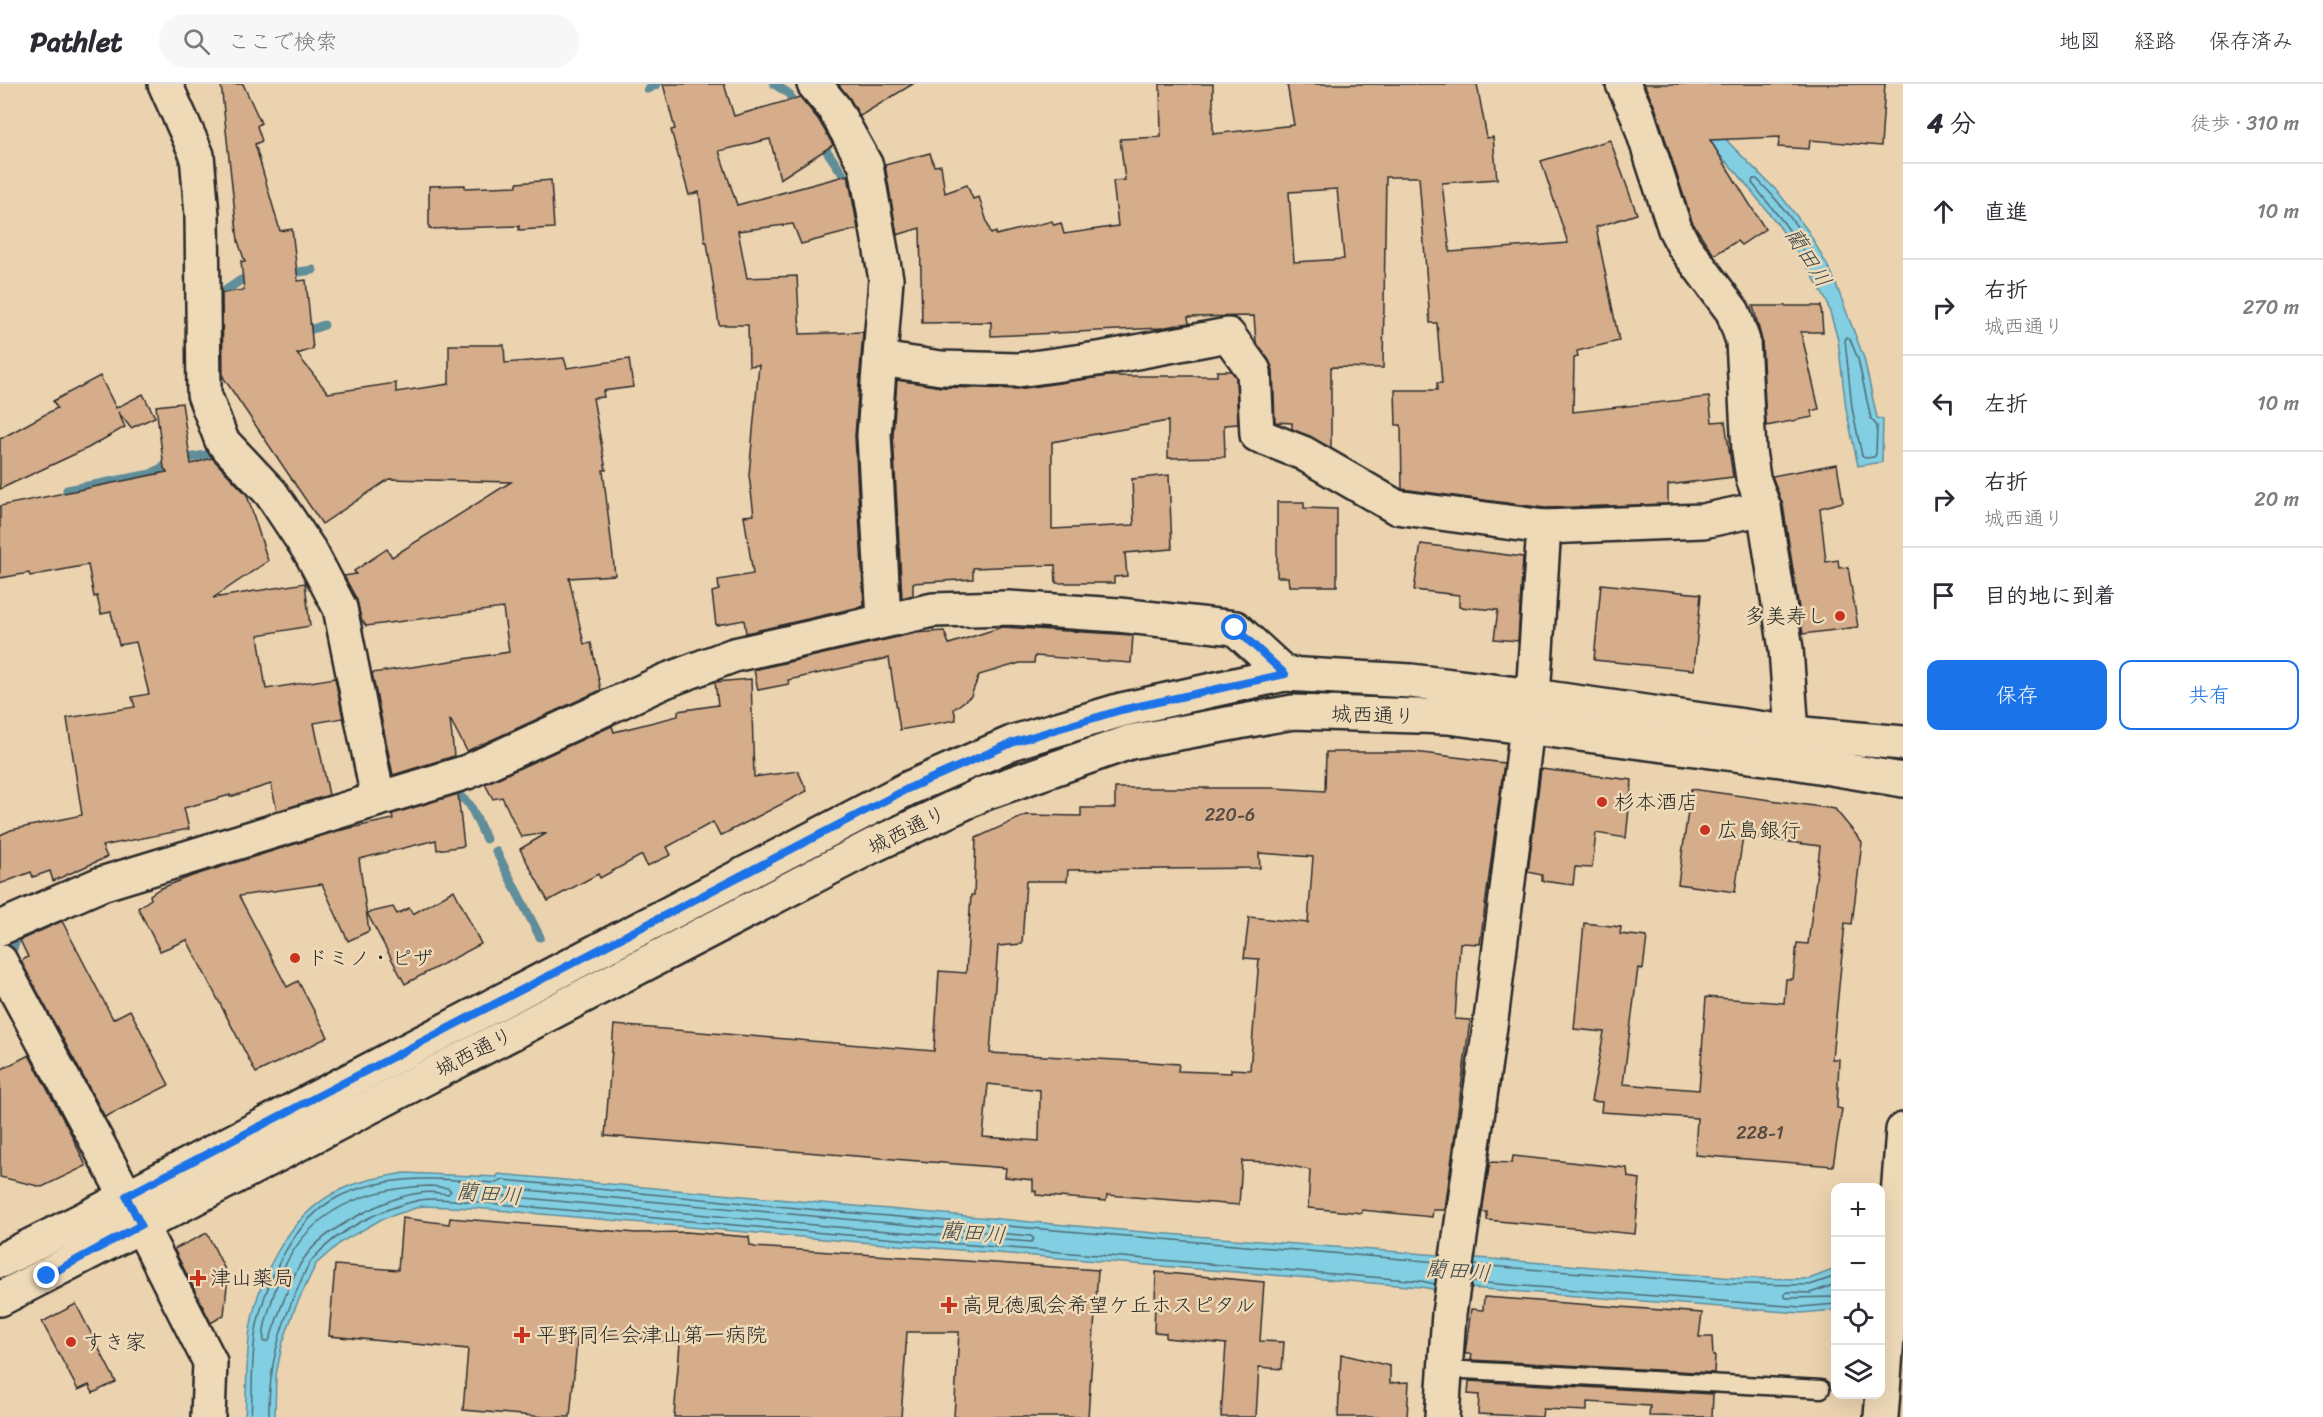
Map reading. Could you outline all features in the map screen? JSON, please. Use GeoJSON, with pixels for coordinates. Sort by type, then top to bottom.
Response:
{"type":"FeatureCollection","features":[{"type":"Feature","properties":{"kind":"street"},"geometry":{"type":"LineString","coordinates":[[165,84],[197,155],[202,215],[204,394],[222,441],[271,493],[311,553],[340,608],[378,798]]}},
{"type":"Feature","properties":{"kind":"street"},"geometry":{"type":"LineString","coordinates":[[814,84],[834,108],[866,166],[886,279],[874,435],[884,620]]}},
{"type":"Feature","properties":{"kind":"street"},"geometry":{"type":"LineString","coordinates":[[1623,84],[1637,113],[1675,230],[1684,246],[1733,312],[1743,341],[1749,451],[1753,478],[1764,508],[1786,649],[1790,747]]}},
{"type":"Feature","properties":{"kind":"street"},"geometry":{"type":"LineString","coordinates":[[880,359],[941,368],[1018,370],[1104,358],[1228,335],[1254,371],[1257,435],[1304,453],[1396,507],[1544,527],[1703,521],[1764,508]]}},
{"type":"Feature","properties":{"kind":"street"},"geometry":{"type":"LineString","coordinates":[[1442,1417],[1449,1314],[1492,1011],[1530,711],[1544,527]]}},
{"type":"Feature","properties":{"kind":"street"},"geometry":{"type":"LineString","coordinates":[[0,928],[101,884],[467,772],[665,681],[734,655],[933,610],[1008,608],[1119,615],[1235,628],[1285,674]]}},
{"type":"Feature","properties":{"kind":"street","name":"城西通り"},"geometry":{"type":"LineString","coordinates":[[0,1261],[907,789],[1014,742],[1121,710],[1285,674],[1411,681],[1530,711],[1790,747],[1903,780]]}},
{"type":"Feature","properties":{"kind":"street","name":"城西通り"},"geometry":{"type":"LineString","coordinates":[[0,1299],[874,845],[985,793],[1130,742],[1293,712],[1448,717],[1530,711]]}},
{"type":"Feature","properties":{"kind":"street","name":"城西通り"},"geometry":{"type":"LineString","coordinates":[[1790,747],[1903,743]]}},
{"type":"Feature","properties":{"kind":"street"},"geometry":{"type":"LineString","coordinates":[[0,961],[126,1196],[210,1362],[208,1417]]}},
{"type":"Feature","properties":{"kind":"street"},"geometry":{"type":"LineString","coordinates":[[1881,1417],[1903,1130]]}},
{"type":"Feature","properties":{"kind":"lane"},"geometry":{"type":"LineString","coordinates":[[1445,1370],[1821,1389]]}},
{"type":"Feature","properties":{"kind":"water","name":"藺田川"},"geometry":{"type":"Polygon","coordinates":[[[1708,116],[1730,144],[1778,192],[1808,231],[1832,274],[1864,358],[1877,418],[1883,419],[1882,462],[1858,466],[1846,409],[1838,340],[1827,302],[1810,271],[1779,226],[1738,174],[1705,140],[1708,116]]]}},
{"type":"Feature","properties":{"kind":"water","name":"藺田川"},"geometry":{"type":"Polygon","coordinates":[[[405,1173],[497,1177],[498,1174],[1155,1233],[1735,1278],[1809,1279],[1831,1271],[1831,1310],[1801,1313],[1470,1288],[1445,1296],[1432,1289],[1421,1287],[835,1240],[474,1208],[422,1206],[382,1219],[341,1242],[316,1264],[295,1308],[282,1345],[276,1375],[275,1417],[245,1417],[250,1330],[260,1290],[277,1252],[302,1218],[317,1204],[342,1189],[378,1178],[405,1173]]]}},
{"type":"Feature","properties":{"kind":"building"},"geometry":{"type":"Polygon","coordinates":[[[221,84],[243,84],[261,123],[257,126],[262,141],[255,144],[280,231],[292,229],[298,281],[306,280],[313,349],[297,354],[328,393],[396,383],[396,392],[449,384],[449,345],[504,345],[505,363],[564,358],[567,368],[629,359],[633,387],[603,391],[604,397],[593,398],[606,470],[603,470],[615,575],[569,578],[584,644],[591,643],[601,690],[467,751],[450,719],[454,756],[393,775],[372,673],[509,652],[503,608],[366,626],[361,619],[357,600],[344,576],[356,574],[354,571],[387,549],[392,557],[511,482],[389,479],[322,524],[223,377],[222,293],[244,290],[241,261],[245,262],[238,241],[221,84]]]}},
{"type":"Feature","properties":{"kind":"building"},"geometry":{"type":"Polygon","coordinates":[[[663,84],[724,84],[734,116],[800,97],[818,119],[833,145],[780,179],[770,139],[719,151],[737,205],[848,175],[858,229],[801,244],[793,224],[738,231],[747,278],[797,276],[800,334],[863,332],[855,436],[864,606],[746,633],[744,620],[716,625],[712,592],[719,590],[718,580],[753,574],[744,516],[754,515],[749,475],[759,365],[749,366],[748,325],[719,325],[699,192],[689,195],[671,130],[675,129],[663,84]]]}},
{"type":"Feature","properties":{"kind":"building"},"geometry":{"type":"Polygon","coordinates":[[[838,84],[913,84],[860,116],[838,84]]]}},
{"type":"Feature","properties":{"kind":"building"},"geometry":{"type":"Polygon","coordinates":[[[1160,84],[1213,84],[1213,134],[1294,125],[1287,84],[1477,84],[1487,138],[1493,137],[1497,179],[1442,183],[1450,252],[1568,243],[1541,161],[1610,140],[1637,214],[1596,227],[1619,341],[1577,351],[1578,357],[1574,358],[1573,412],[1709,397],[1712,422],[1725,421],[1733,477],[1668,485],[1668,504],[1545,508],[1402,489],[1401,425],[1396,425],[1395,390],[1437,390],[1437,383],[1442,383],[1437,323],[1430,323],[1419,177],[1386,177],[1383,368],[1331,367],[1331,448],[1292,429],[1292,423],[1275,422],[1273,370],[1256,342],[1254,316],[1188,317],[1189,323],[1160,328],[991,336],[991,322],[922,323],[920,228],[897,235],[885,165],[930,153],[934,166],[941,165],[945,193],[967,185],[973,199],[979,197],[991,234],[996,232],[996,235],[1052,221],[1054,225],[1061,223],[1064,234],[1118,226],[1113,181],[1125,180],[1120,139],[1161,137],[1160,84]],[[1337,189],[1289,192],[1294,262],[1344,259],[1337,189]]]}},
{"type":"Feature","properties":{"kind":"building"},"geometry":{"type":"Polygon","coordinates":[[[1644,84],[1885,84],[1881,146],[1810,140],[1809,149],[1778,147],[1780,137],[1710,140],[1765,229],[1741,245],[1737,241],[1714,255],[1692,222],[1655,107],[1644,84]]]}},
{"type":"Feature","properties":{"kind":"building"},"geometry":{"type":"Polygon","coordinates":[[[551,180],[554,228],[519,230],[519,226],[429,229],[429,186],[465,185],[465,188],[517,186],[517,183],[551,180]]]}},
{"type":"Feature","properties":{"kind":"building"},"geometry":{"type":"Polygon","coordinates":[[[1753,306],[1821,306],[1823,332],[1801,332],[1819,409],[1811,411],[1813,417],[1766,426],[1762,340],[1753,306]]]}},
{"type":"Feature","properties":{"kind":"building"},"geometry":{"type":"Polygon","coordinates":[[[1217,371],[1231,371],[1236,377],[1238,424],[1224,425],[1225,457],[1168,458],[1168,421],[1052,442],[1052,529],[1134,525],[1132,479],[1169,475],[1172,549],[1125,553],[1127,576],[1114,577],[1114,583],[1056,583],[1055,565],[973,568],[973,579],[913,583],[913,595],[902,598],[893,435],[897,380],[941,387],[1018,389],[1108,376],[1217,376],[1217,371]]]}},
{"type":"Feature","properties":{"kind":"building"},"geometry":{"type":"Polygon","coordinates":[[[100,376],[116,408],[143,394],[155,417],[131,428],[118,412],[125,427],[88,448],[0,489],[0,439],[57,408],[53,401],[100,376]]]}},
{"type":"Feature","properties":{"kind":"building"},"geometry":{"type":"Polygon","coordinates":[[[182,403],[191,464],[212,458],[247,495],[268,561],[213,598],[305,583],[310,626],[258,635],[266,689],[335,678],[343,718],[314,723],[329,795],[277,811],[271,784],[230,797],[230,795],[184,808],[189,829],[102,846],[107,857],[53,881],[50,871],[33,877],[31,872],[0,884],[0,835],[11,830],[82,815],[67,718],[135,707],[132,697],[149,694],[136,642],[119,645],[111,612],[101,614],[97,596],[94,597],[88,565],[30,576],[29,573],[0,578],[0,506],[167,472],[164,468],[156,406],[182,403]]]}},
{"type":"Feature","properties":{"kind":"building"},"geometry":{"type":"Polygon","coordinates":[[[1837,464],[1843,502],[1820,508],[1826,562],[1838,560],[1839,568],[1848,567],[1858,627],[1803,634],[1783,505],[1772,476],[1837,464]]]}},
{"type":"Feature","properties":{"kind":"building"},"geometry":{"type":"Polygon","coordinates":[[[1277,502],[1304,502],[1304,508],[1337,509],[1337,586],[1289,586],[1288,577],[1277,577],[1277,502]]]}},
{"type":"Feature","properties":{"kind":"building"},"geometry":{"type":"Polygon","coordinates":[[[1421,544],[1523,557],[1518,641],[1494,639],[1498,610],[1459,607],[1459,595],[1414,590],[1421,544]]]}},
{"type":"Feature","properties":{"kind":"building"},"geometry":{"type":"Polygon","coordinates":[[[1601,584],[1701,594],[1694,670],[1594,660],[1601,584]]]}},
{"type":"Feature","properties":{"kind":"building"},"geometry":{"type":"Polygon","coordinates":[[[1002,627],[1133,635],[1131,663],[1035,656],[1034,663],[1020,663],[979,675],[971,696],[954,709],[956,720],[900,730],[889,658],[788,680],[789,684],[758,690],[754,670],[915,633],[944,631],[949,644],[1002,627]]]}},
{"type":"Feature","properties":{"kind":"building"},"geometry":{"type":"Polygon","coordinates":[[[751,679],[754,777],[798,771],[807,791],[720,836],[713,822],[667,847],[671,855],[647,866],[642,855],[600,878],[598,874],[548,901],[520,849],[547,833],[521,837],[502,797],[493,799],[485,784],[612,726],[614,732],[678,716],[678,711],[718,705],[715,682],[751,679]]]}},
{"type":"Feature","properties":{"kind":"building"},"geometry":{"type":"Polygon","coordinates":[[[1326,752],[1414,752],[1504,763],[1480,944],[1460,943],[1455,1019],[1470,1020],[1445,1210],[1433,1210],[1432,1217],[1362,1210],[1362,1213],[1308,1208],[1310,1170],[1273,1162],[1242,1161],[1239,1205],[1107,1195],[1106,1201],[1036,1195],[1036,1191],[1033,1191],[1033,1180],[1005,1177],[1006,1168],[605,1136],[614,1025],[934,1051],[939,971],[966,973],[971,895],[974,895],[976,838],[1026,815],[1081,816],[1081,808],[1115,808],[1115,788],[1273,788],[1325,791],[1326,752]],[[1259,853],[1260,868],[1068,870],[1067,881],[1026,881],[1022,944],[998,946],[990,1053],[1179,1064],[1178,1071],[1231,1073],[1231,1069],[1250,1070],[1259,959],[1244,958],[1249,917],[1308,923],[1313,857],[1259,853]],[[988,1084],[983,1137],[1039,1141],[1040,1090],[988,1084]]]}},
{"type":"Feature","properties":{"kind":"building"},"geometry":{"type":"Polygon","coordinates":[[[1541,769],[1632,780],[1626,838],[1596,833],[1592,868],[1575,867],[1573,885],[1542,881],[1542,875],[1528,872],[1541,769]]]}},
{"type":"Feature","properties":{"kind":"building"},"geometry":{"type":"Polygon","coordinates":[[[1691,789],[1835,809],[1862,842],[1852,924],[1845,923],[1832,1059],[1839,1059],[1837,1108],[1842,1109],[1833,1166],[1695,1155],[1697,1118],[1601,1112],[1602,1102],[1591,1101],[1604,1032],[1574,1029],[1584,923],[1621,927],[1620,934],[1647,937],[1643,969],[1638,968],[1623,1084],[1699,1090],[1706,997],[1784,1003],[1786,979],[1793,979],[1797,943],[1808,944],[1820,846],[1743,836],[1735,892],[1678,884],[1691,789]]]}},
{"type":"Feature","properties":{"kind":"building"},"geometry":{"type":"Polygon","coordinates":[[[458,794],[464,846],[437,850],[436,840],[359,859],[369,931],[348,941],[322,884],[239,896],[287,987],[298,981],[328,1037],[256,1073],[187,940],[160,951],[138,908],[151,899],[150,895],[159,889],[192,876],[337,831],[393,819],[392,814],[458,794]]]}},
{"type":"Feature","properties":{"kind":"building"},"geometry":{"type":"Polygon","coordinates":[[[454,890],[481,944],[405,984],[367,913],[393,907],[397,914],[409,908],[413,914],[454,890]]]}},
{"type":"Feature","properties":{"kind":"building"},"geometry":{"type":"Polygon","coordinates":[[[62,921],[113,1019],[130,1010],[169,1085],[105,1117],[21,961],[28,957],[20,940],[62,921]]]}},
{"type":"Feature","properties":{"kind":"building"},"geometry":{"type":"Polygon","coordinates":[[[29,1055],[86,1166],[42,1187],[0,1177],[0,1070],[29,1055]]]}},
{"type":"Feature","properties":{"kind":"building"},"geometry":{"type":"Polygon","coordinates":[[[1513,1156],[1627,1168],[1628,1177],[1640,1179],[1635,1234],[1487,1220],[1487,1212],[1482,1212],[1490,1162],[1512,1163],[1513,1156]]]}},
{"type":"Feature","properties":{"kind":"building"},"geometry":{"type":"Polygon","coordinates":[[[402,1218],[449,1224],[450,1218],[636,1233],[686,1232],[749,1237],[750,1245],[754,1247],[1098,1270],[1088,1417],[954,1417],[959,1332],[907,1332],[901,1417],[674,1417],[680,1343],[578,1331],[570,1417],[463,1410],[468,1349],[329,1336],[335,1265],[398,1270],[402,1218]]]}},
{"type":"Feature","properties":{"kind":"building"},"geometry":{"type":"Polygon","coordinates":[[[207,1233],[228,1276],[224,1315],[211,1323],[174,1249],[207,1233]]]}},
{"type":"Feature","properties":{"kind":"building"},"geometry":{"type":"Polygon","coordinates":[[[1156,1272],[1264,1282],[1260,1341],[1284,1342],[1282,1369],[1259,1367],[1256,1417],[1221,1417],[1226,1344],[1166,1338],[1166,1333],[1154,1332],[1156,1272]]]}},
{"type":"Feature","properties":{"kind":"building"},"geometry":{"type":"Polygon","coordinates":[[[1484,1297],[1702,1313],[1699,1337],[1712,1337],[1713,1356],[1715,1356],[1714,1373],[1471,1360],[1472,1354],[1465,1354],[1471,1309],[1483,1310],[1484,1297]]]}},
{"type":"Feature","properties":{"kind":"building"},"geometry":{"type":"Polygon","coordinates":[[[76,1304],[116,1382],[93,1393],[89,1385],[78,1390],[42,1322],[76,1304]]]}},
{"type":"Feature","properties":{"kind":"building"},"geometry":{"type":"Polygon","coordinates":[[[1341,1354],[1390,1366],[1390,1383],[1409,1382],[1407,1417],[1338,1417],[1341,1354]]]}},
{"type":"Feature","properties":{"kind":"building"},"geometry":{"type":"Polygon","coordinates":[[[1469,1381],[1713,1394],[1712,1417],[1649,1416],[1650,1406],[1587,1402],[1587,1411],[1543,1409],[1542,1417],[1478,1414],[1479,1395],[1468,1394],[1469,1381]]]}},
{"type":"Feature","properties":{"kind":"waterway"},"geometry":{"type":"LineString","coordinates":[[648,89],[657,84]]}},
{"type":"Feature","properties":{"kind":"waterway"},"geometry":{"type":"LineString","coordinates":[[774,84],[788,93],[799,109]]}},
{"type":"Feature","properties":{"kind":"waterway"},"geometry":{"type":"LineString","coordinates":[[820,141],[859,198]]}},
{"type":"Feature","properties":{"kind":"waterway"},"geometry":{"type":"LineString","coordinates":[[285,274],[313,270]]}},
{"type":"Feature","properties":{"kind":"waterway"},"geometry":{"type":"LineString","coordinates":[[216,297],[241,280],[254,278]]}},
{"type":"Feature","properties":{"kind":"waterway"},"geometry":{"type":"LineString","coordinates":[[301,333],[324,325]]}},
{"type":"Feature","properties":{"kind":"waterway"},"geometry":{"type":"LineString","coordinates":[[65,503],[67,490],[151,474],[176,460],[217,453]]}},
{"type":"Feature","properties":{"kind":"waterway"},"geometry":{"type":"LineString","coordinates":[[397,810],[449,797],[461,797],[470,805],[486,839]]}},
{"type":"Feature","properties":{"kind":"waterway"},"geometry":{"type":"LineString","coordinates":[[496,851],[540,937]]}},
{"type":"Feature","properties":{"kind":"waterway"},"geometry":{"type":"LineString","coordinates":[[15,962],[12,951],[18,936]]}},
{"type":"Feature","properties":{"kind":"place","name":"多美寿し"},"geometry":{"type":"Point","coordinates":[1840,616]}},
{"type":"Feature","properties":{"kind":"place","name":"杉本酒店"},"geometry":{"type":"Point","coordinates":[1602,802]}},
{"type":"Feature","properties":{"kind":"place","name":"広島銀行"},"geometry":{"type":"Point","coordinates":[1705,830]}},
{"type":"Feature","properties":{"kind":"place","name":"ドミノ・ピザ"},"geometry":{"type":"Point","coordinates":[295,958]}},
{"type":"Feature","properties":{"kind":"place","name":"津山薬局"},"geometry":{"type":"Point","coordinates":[198,1278]}},
{"type":"Feature","properties":{"kind":"place","name":"高見徳風会希望ケ丘ホスピタル"},"geometry":{"type":"Point","coordinates":[949,1305]}},
{"type":"Feature","properties":{"kind":"place","name":"平野同仁会津山第一病院"},"geometry":{"type":"Point","coordinates":[522,1335]}},
{"type":"Feature","properties":{"kind":"place","name":"すき家"},"geometry":{"type":"Point","coordinates":[71,1342]}},
{"type":"Feature","properties":{"kind":"route"},"geometry":{"type":"LineString","coordinates":[[47,1276],[141,1225],[126,1196],[907,789],[1014,742],[1121,710],[1285,674],[1235,628]]}}]}
